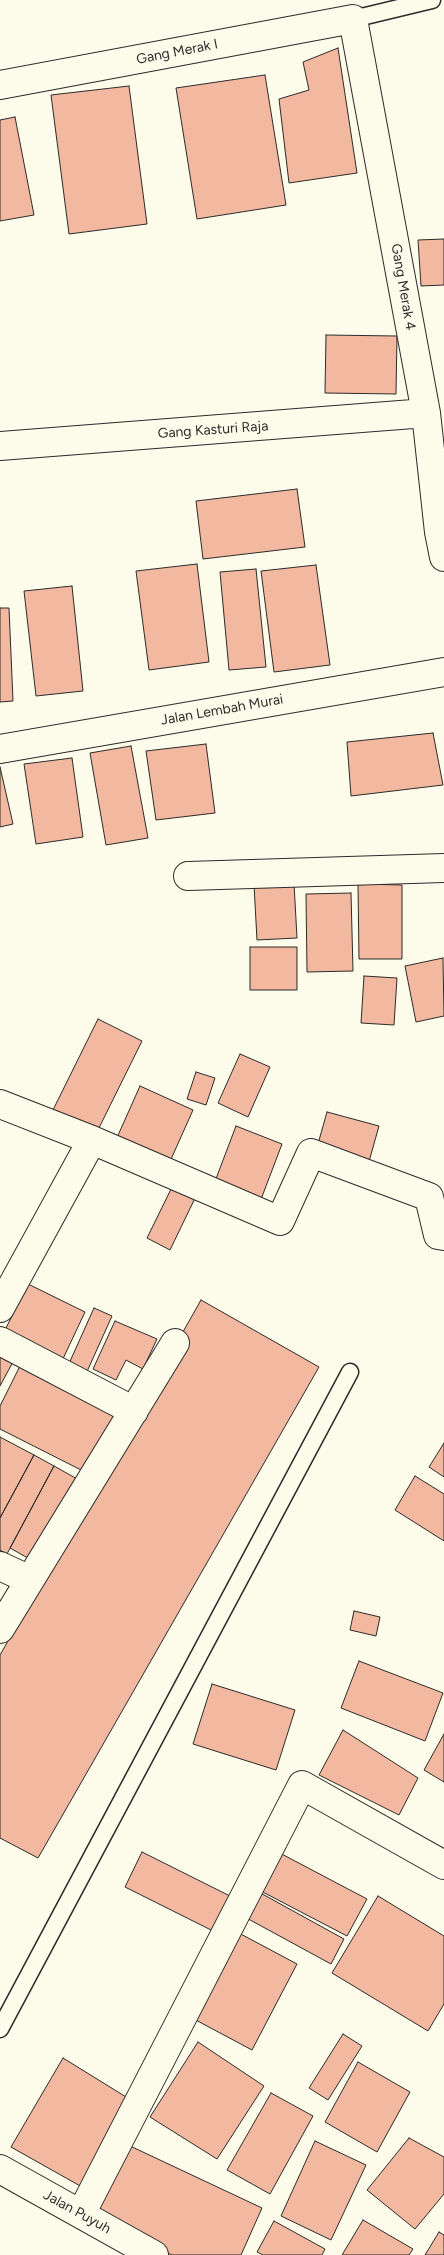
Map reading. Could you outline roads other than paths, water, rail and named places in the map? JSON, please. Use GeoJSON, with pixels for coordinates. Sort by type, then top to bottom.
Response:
{"type":"FeatureCollection","features":[{"type":"Feature","properties":{"kind":"street","name":"Gang Merak I"},"geometry":{"type":"LineString","coordinates":[[0,85],[353,19]]}},
{"type":"Feature","properties":{"kind":"street","name":"Gang Merak 4"},"geometry":{"type":"LineString","coordinates":[[353,19],[426,414],[442,540]]}},
{"type":"Feature","properties":{"kind":"street","name":"Gang Kasturi Raja"},"geometry":{"type":"LineString","coordinates":[[0,446],[426,414]]}},
{"type":"Feature","properties":{"kind":"street","name":"Jalan Lembah Murai"},"geometry":{"type":"LineString","coordinates":[[0,749],[444,672]]}},
{"type":"Feature","properties":{"kind":"street"},"geometry":{"type":"LineString","coordinates":[[188,876],[444,868]]}},
{"type":"Feature","properties":{"kind":"street"},"geometry":{"type":"LineString","coordinates":[[0,1104],[92,1140],[280,1221],[311,1153],[429,1197],[438,1235],[444,1236]]}},
{"type":"Feature","properties":{"kind":"street"},"geometry":{"type":"LineString","coordinates":[[0,1308],[92,1140]]}},
{"type":"Feature","properties":{"kind":"street"},"geometry":{"type":"LineString","coordinates":[[0,1341],[134,1410]]}},
{"type":"Feature","properties":{"kind":"street"},"geometry":{"type":"LineString","coordinates":[[0,1629],[175,1343]]}},
{"type":"Feature","properties":{"kind":"street"},"geometry":{"type":"LineString","coordinates":[[0,1566],[30,1580]]}},
{"type":"Feature","properties":{"kind":"street"},"geometry":{"type":"LineString","coordinates":[[81,2214],[302,1785],[444,1865]]}},
{"type":"Feature","properties":{"kind":"street","name":"Jalan Puyuh"},"geometry":{"type":"LineString","coordinates":[[0,2168],[154,2255]]}},
{"type":"Feature","properties":{"kind":"lane"},"geometry":{"type":"LineString","coordinates":[[353,19],[432,0]]}},
{"type":"Feature","properties":{"kind":"lane"},"geometry":{"type":"LineString","coordinates":[[0,2029],[350,1372]]}}]}
